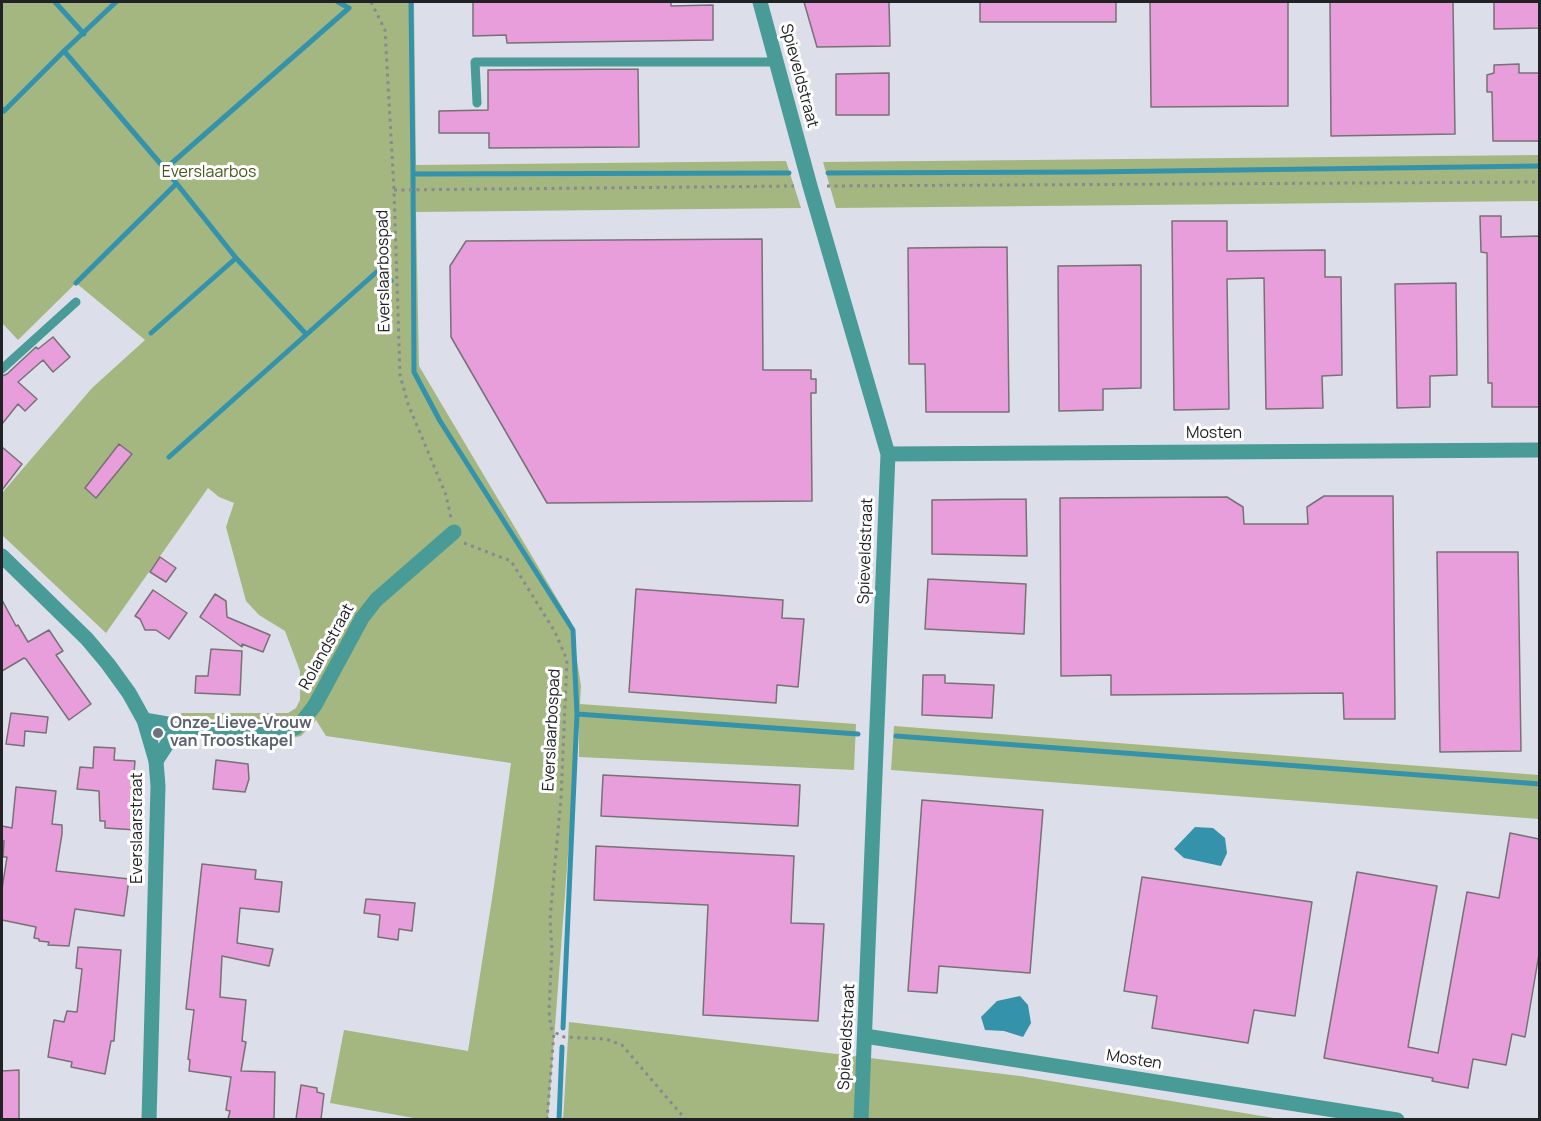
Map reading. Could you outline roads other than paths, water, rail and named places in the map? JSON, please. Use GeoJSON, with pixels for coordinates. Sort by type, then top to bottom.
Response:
{"type":"FeatureCollection","features":[{"type":"Feature","properties":{"kind":"street","name":"Spieveldstraat"},"geometry":{"type":"LineString","coordinates":[[760,2],[810,186],[888,454],[861,1119]]}},
{"type":"Feature","properties":{"kind":"street","name":"Mosten"},"geometry":{"type":"LineString","coordinates":[[888,454],[1539,450]]}},
{"type":"Feature","properties":{"kind":"street","name":"Rolandstraat"},"geometry":{"type":"LineString","coordinates":[[144,720],[178,726],[275,734],[294,728],[302,722],[315,705],[362,618],[376,600],[454,531]]}},
{"type":"Feature","properties":{"kind":"street","name":"Everslaarstraat"},"geometry":{"type":"LineString","coordinates":[[2,556],[87,639],[129,693],[144,720],[156,761],[158,786],[149,1119]]}},
{"type":"Feature","properties":{"kind":"street"},"geometry":{"type":"LineString","coordinates":[[156,761],[178,726]]}},
{"type":"Feature","properties":{"kind":"street","name":"Mosten"},"geometry":{"type":"LineString","coordinates":[[865,1036],[1397,1119]]}},
{"type":"Feature","properties":{"kind":"lane"},"geometry":{"type":"LineString","coordinates":[[477,103],[475,62],[777,62]]}},
{"type":"Feature","properties":{"kind":"lane"},"geometry":{"type":"LineString","coordinates":[[2,369],[76,302]]}},
{"type":"Feature","properties":{"kind":"water"},"geometry":{"type":"Polygon","coordinates":[[[1195,827],[1213,828],[1225,838],[1227,853],[1221,866],[1184,858],[1174,849],[1195,827]]]}},
{"type":"Feature","properties":{"kind":"water"},"geometry":{"type":"Polygon","coordinates":[[[1020,996],[1028,1005],[1031,1023],[1023,1037],[1004,1031],[985,1030],[981,1017],[997,1001],[1020,996]]]}},
{"type":"Feature","properties":{"kind":"waterway"},"geometry":{"type":"LineString","coordinates":[[55,2],[84,34]]}},
{"type":"Feature","properties":{"kind":"waterway"},"geometry":{"type":"LineString","coordinates":[[64,51],[116,2]]}},
{"type":"Feature","properties":{"kind":"waterway"},"geometry":{"type":"LineString","coordinates":[[165,169],[349,8],[338,2]]}},
{"type":"Feature","properties":{"kind":"waterway"},"geometry":{"type":"LineString","coordinates":[[411,2],[413,174],[789,173]]}},
{"type":"Feature","properties":{"kind":"waterway"},"geometry":{"type":"LineString","coordinates":[[2,109],[4,111],[64,51],[165,169],[236,258],[306,334]]}},
{"type":"Feature","properties":{"kind":"waterway"},"geometry":{"type":"LineString","coordinates":[[828,173],[1540,166]]}},
{"type":"Feature","properties":{"kind":"waterway"},"geometry":{"type":"LineString","coordinates":[[413,174],[414,372],[440,421],[573,630],[577,714],[858,734]]}},
{"type":"Feature","properties":{"kind":"waterway"},"geometry":{"type":"LineString","coordinates":[[76,283],[176,184]]}},
{"type":"Feature","properties":{"kind":"waterway"},"geometry":{"type":"LineString","coordinates":[[151,333],[236,258]]}},
{"type":"Feature","properties":{"kind":"waterway"},"geometry":{"type":"LineString","coordinates":[[169,457],[380,269],[391,281]]}},
{"type":"Feature","properties":{"kind":"waterway"},"geometry":{"type":"LineString","coordinates":[[563,1028],[577,714]]}},
{"type":"Feature","properties":{"kind":"waterway"},"geometry":{"type":"LineString","coordinates":[[896,736],[1540,784]]}},
{"type":"Feature","properties":{"kind":"waterway"},"geometry":{"type":"LineString","coordinates":[[559,1120],[562,1047]]}},
{"type":"Feature","properties":{"kind":"place","name":"Onze-Lieve-Vrouw van Troostkapel"},"geometry":{"type":"Point","coordinates":[158,733]}},
{"type":"Feature","properties":{"kind":"park label","name":"Everslaarbos"},"geometry":{"type":"Point","coordinates":[209,173]}}]}
